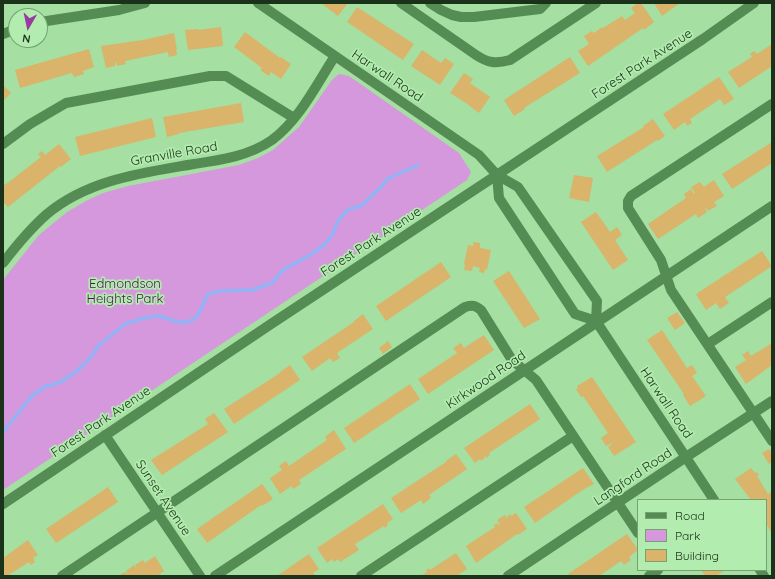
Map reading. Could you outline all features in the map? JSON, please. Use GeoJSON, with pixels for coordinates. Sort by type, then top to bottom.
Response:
{"type":"FeatureCollection","features":[{"type":"Feature","properties":{"kind":"street"},"geometry":{"type":"LineString","coordinates":[[48,21],[119,10],[145,3]]}},
{"type":"Feature","properties":{"kind":"street","name":"Harwall Road"},"geometry":{"type":"LineString","coordinates":[[258,3],[479,155],[498,175],[518,187],[597,301],[596,322],[713,499]]}},
{"type":"Feature","properties":{"kind":"street"},"geometry":{"type":"LineString","coordinates":[[401,3],[485,61],[494,63],[510,60],[596,3]]}},
{"type":"Feature","properties":{"kind":"street"},"geometry":{"type":"LineString","coordinates":[[430,3],[452,16],[474,17],[540,9],[546,3]]}},
{"type":"Feature","properties":{"kind":"street","name":"Forest Park Avenue"},"geometry":{"type":"LineString","coordinates":[[3,504],[703,39],[754,3]]}},
{"type":"Feature","properties":{"kind":"street","name":"Granville Road"},"geometry":{"type":"LineString","coordinates":[[3,263],[17,245],[47,214],[63,202],[82,192],[102,183],[127,176],[221,160],[255,149],[270,140],[284,130],[294,118],[335,56]]}},
{"type":"Feature","properties":{"kind":"street"},"geometry":{"type":"LineString","coordinates":[[3,144],[30,124],[66,103],[210,76],[226,76],[294,118]]}},
{"type":"Feature","properties":{"kind":"street"},"geometry":{"type":"LineString","coordinates":[[772,104],[631,196],[628,201],[628,208],[661,260],[671,290],[772,441]]}},
{"type":"Feature","properties":{"kind":"street"},"geometry":{"type":"LineString","coordinates":[[498,175],[499,198],[575,314],[596,322]]}},
{"type":"Feature","properties":{"kind":"street","name":"Kirkwood Road"},"geometry":{"type":"LineString","coordinates":[[215,576],[772,206]]}},
{"type":"Feature","properties":{"kind":"street"},"geometry":{"type":"LineString","coordinates":[[708,344],[772,302]]}},
{"type":"Feature","properties":{"kind":"street"},"geometry":{"type":"LineString","coordinates":[[62,576],[465,307],[472,305],[477,306],[481,310],[512,360],[536,380],[637,531]]}},
{"type":"Feature","properties":{"kind":"street","name":"Langford Road"},"geometry":{"type":"LineString","coordinates":[[508,576],[772,401]]}},
{"type":"Feature","properties":{"kind":"street","name":"Sunset Avenue"},"geometry":{"type":"LineString","coordinates":[[106,435],[200,576]]}},
{"type":"Feature","properties":{"kind":"street"},"geometry":{"type":"LineString","coordinates":[[362,576],[573,436]]}},
{"type":"Feature","properties":{"kind":"green space","name":"Edmondson Heights Park"},"geometry":{"type":"Polygon","coordinates":[[[339,74],[349,76],[459,153],[471,172],[467,180],[3,490],[3,280],[26,251],[39,235],[67,212],[103,193],[128,186],[239,165],[258,158],[273,150],[299,127],[332,80],[339,74]]]}},
{"type":"Feature","properties":{"kind":"building"},"geometry":{"type":"Polygon","coordinates":[[[321,3],[348,3],[338,16],[321,3]]]}},
{"type":"Feature","properties":{"kind":"building"},"geometry":{"type":"Polygon","coordinates":[[[638,3],[641,3],[654,22],[588,66],[578,51],[589,44],[584,36],[592,31],[594,33],[622,16],[625,20],[635,13],[631,8],[638,3]]]}},
{"type":"Feature","properties":{"kind":"building"},"geometry":{"type":"Polygon","coordinates":[[[654,3],[680,3],[662,16],[654,3]]]}},
{"type":"Feature","properties":{"kind":"building"},"geometry":{"type":"Polygon","coordinates":[[[357,7],[414,44],[403,60],[347,22],[357,7]]]}},
{"type":"Feature","properties":{"kind":"building"},"geometry":{"type":"Polygon","coordinates":[[[221,27],[223,46],[188,50],[185,30],[221,27]]]}},
{"type":"Feature","properties":{"kind":"building"},"geometry":{"type":"Polygon","coordinates":[[[245,32],[280,58],[281,57],[291,64],[281,79],[271,72],[269,76],[260,70],[262,68],[234,47],[245,32]]]}},
{"type":"Feature","properties":{"kind":"building"},"geometry":{"type":"Polygon","coordinates":[[[174,33],[177,55],[169,57],[168,52],[125,61],[126,64],[117,66],[116,62],[115,66],[106,68],[101,46],[143,40],[174,33]]]}},
{"type":"Feature","properties":{"kind":"building"},"geometry":{"type":"Polygon","coordinates":[[[772,44],[772,66],[739,88],[728,72],[752,57],[750,54],[754,51],[757,54],[772,44]]]}},
{"type":"Feature","properties":{"kind":"building"},"geometry":{"type":"Polygon","coordinates":[[[89,49],[94,67],[83,71],[84,74],[74,77],[72,73],[20,88],[15,70],[89,49]]]}},
{"type":"Feature","properties":{"kind":"building"},"geometry":{"type":"Polygon","coordinates":[[[422,50],[441,63],[445,58],[454,64],[440,85],[411,66],[422,50]]]}},
{"type":"Feature","properties":{"kind":"building"},"geometry":{"type":"Polygon","coordinates":[[[570,57],[580,73],[524,108],[525,109],[514,116],[504,100],[570,57]]]}},
{"type":"Feature","properties":{"kind":"building"},"geometry":{"type":"Polygon","coordinates":[[[464,73],[473,79],[470,83],[490,97],[479,113],[450,93],[464,73]]]}},
{"type":"Feature","properties":{"kind":"building"},"geometry":{"type":"Polygon","coordinates":[[[719,77],[734,99],[724,105],[720,99],[690,119],[692,123],[687,126],[685,122],[674,130],[663,114],[719,77]]]}},
{"type":"Feature","properties":{"kind":"building"},"geometry":{"type":"Polygon","coordinates":[[[3,85],[11,93],[3,101],[3,85]]]}},
{"type":"Feature","properties":{"kind":"building"},"geometry":{"type":"Polygon","coordinates":[[[241,103],[244,122],[179,133],[167,137],[163,117],[241,103]]]}},
{"type":"Feature","properties":{"kind":"building"},"geometry":{"type":"Polygon","coordinates":[[[152,118],[156,137],[80,156],[75,137],[152,118]]]}},
{"type":"Feature","properties":{"kind":"building"},"geometry":{"type":"Polygon","coordinates":[[[653,119],[665,136],[607,172],[597,156],[644,127],[643,126],[653,119]]]}},
{"type":"Feature","properties":{"kind":"building"},"geometry":{"type":"Polygon","coordinates":[[[772,142],[772,163],[732,189],[722,174],[772,142]]]}},
{"type":"Feature","properties":{"kind":"building"},"geometry":{"type":"Polygon","coordinates":[[[59,144],[71,159],[8,207],[3,201],[3,182],[5,185],[41,157],[38,154],[42,151],[45,155],[59,144]]]}},
{"type":"Feature","properties":{"kind":"building"},"geometry":{"type":"Polygon","coordinates":[[[574,175],[593,178],[589,202],[569,198],[574,175]]]}},
{"type":"Feature","properties":{"kind":"building"},"geometry":{"type":"Polygon","coordinates":[[[714,180],[724,196],[714,202],[717,206],[708,211],[705,208],[707,212],[698,218],[696,214],[658,239],[648,224],[686,198],[684,194],[691,189],[694,194],[695,193],[691,187],[700,182],[704,187],[714,180]]]}},
{"type":"Feature","properties":{"kind":"building"},"geometry":{"type":"Polygon","coordinates":[[[596,212],[610,232],[617,227],[622,235],[615,240],[628,260],[613,270],[581,222],[596,212]]]}},
{"type":"Feature","properties":{"kind":"building"},"geometry":{"type":"Polygon","coordinates":[[[473,242],[480,243],[480,248],[491,250],[487,270],[485,269],[484,273],[479,272],[480,268],[473,266],[472,271],[464,270],[468,245],[473,246],[473,242]]]}},
{"type":"Feature","properties":{"kind":"building"},"geometry":{"type":"Polygon","coordinates":[[[762,251],[772,266],[725,297],[729,303],[720,309],[716,303],[706,310],[696,294],[762,251]]]}},
{"type":"Feature","properties":{"kind":"building"},"geometry":{"type":"Polygon","coordinates":[[[441,262],[451,277],[386,321],[376,306],[441,262]]]}},
{"type":"Feature","properties":{"kind":"building"},"geometry":{"type":"Polygon","coordinates":[[[509,271],[540,319],[524,328],[493,281],[509,271]]]}},
{"type":"Feature","properties":{"kind":"building"},"geometry":{"type":"Polygon","coordinates":[[[677,312],[685,323],[675,330],[667,318],[677,312]]]}},
{"type":"Feature","properties":{"kind":"building"},"geometry":{"type":"Polygon","coordinates":[[[363,314],[373,329],[337,353],[340,358],[333,362],[330,358],[312,371],[302,357],[354,322],[363,314]]]}},
{"type":"Feature","properties":{"kind":"building"},"geometry":{"type":"Polygon","coordinates":[[[662,330],[687,368],[692,365],[697,373],[692,376],[706,396],[690,406],[683,395],[684,394],[647,340],[662,330]]]}},
{"type":"Feature","properties":{"kind":"building"},"geometry":{"type":"Polygon","coordinates":[[[484,335],[494,350],[428,394],[418,379],[457,353],[453,348],[461,343],[464,348],[484,335]]]}},
{"type":"Feature","properties":{"kind":"building"},"geometry":{"type":"Polygon","coordinates":[[[388,341],[392,347],[383,354],[379,348],[388,341]]]}},
{"type":"Feature","properties":{"kind":"building"},"geometry":{"type":"Polygon","coordinates":[[[772,343],[772,365],[746,384],[735,367],[746,360],[742,355],[748,351],[751,356],[772,343]]]}},
{"type":"Feature","properties":{"kind":"building"},"geometry":{"type":"Polygon","coordinates":[[[290,365],[300,380],[234,424],[224,409],[290,365]]]}},
{"type":"Feature","properties":{"kind":"building"},"geometry":{"type":"Polygon","coordinates":[[[592,377],[636,442],[614,456],[608,447],[614,442],[606,446],[601,438],[608,433],[583,396],[581,397],[576,389],[578,388],[577,386],[592,377]]]}},
{"type":"Feature","properties":{"kind":"building"},"geometry":{"type":"Polygon","coordinates":[[[410,384],[420,399],[354,443],[344,428],[410,384]]]}},
{"type":"Feature","properties":{"kind":"building"},"geometry":{"type":"Polygon","coordinates":[[[530,404],[540,419],[489,453],[490,455],[486,458],[485,456],[485,458],[481,461],[480,459],[475,463],[464,448],[530,404]]]}},
{"type":"Feature","properties":{"kind":"building"},"geometry":{"type":"Polygon","coordinates":[[[214,413],[228,432],[162,475],[151,460],[208,424],[205,419],[214,413]]]}},
{"type":"Feature","properties":{"kind":"building"},"geometry":{"type":"Polygon","coordinates":[[[334,430],[346,449],[299,480],[301,484],[293,489],[291,486],[280,494],[270,478],[282,470],[279,466],[286,461],[289,466],[327,440],[325,437],[334,430]]]}},
{"type":"Feature","properties":{"kind":"building"},"geometry":{"type":"Polygon","coordinates":[[[769,449],[772,453],[772,462],[769,464],[762,453],[769,449]]]}},
{"type":"Feature","properties":{"kind":"building"},"geometry":{"type":"Polygon","coordinates":[[[456,454],[467,469],[429,495],[431,498],[423,504],[421,500],[401,513],[391,498],[456,454]]]}},
{"type":"Feature","properties":{"kind":"building"},"geometry":{"type":"Polygon","coordinates":[[[583,468],[594,484],[584,489],[535,523],[524,507],[583,468]]]}},
{"type":"Feature","properties":{"kind":"building"},"geometry":{"type":"Polygon","coordinates":[[[751,468],[759,475],[757,476],[768,494],[772,491],[772,534],[767,525],[767,499],[750,499],[735,479],[751,468]]]}},
{"type":"Feature","properties":{"kind":"building"},"geometry":{"type":"Polygon","coordinates":[[[262,484],[273,499],[262,506],[261,505],[207,543],[197,529],[262,484]]]}},
{"type":"Feature","properties":{"kind":"building"},"geometry":{"type":"Polygon","coordinates":[[[108,487],[118,502],[56,543],[46,529],[108,487]]]}},
{"type":"Feature","properties":{"kind":"building"},"geometry":{"type":"Polygon","coordinates":[[[383,504],[393,519],[387,523],[388,525],[355,544],[359,550],[340,562],[338,559],[334,562],[332,559],[327,563],[317,548],[383,504]]]}},
{"type":"Feature","properties":{"kind":"building"},"geometry":{"type":"Polygon","coordinates":[[[516,513],[527,529],[518,535],[517,534],[476,563],[466,546],[495,527],[494,525],[497,523],[498,525],[500,524],[497,520],[505,515],[507,519],[510,514],[511,516],[516,513]]]}},
{"type":"Feature","properties":{"kind":"building"},"geometry":{"type":"Polygon","coordinates":[[[627,534],[637,549],[637,551],[629,557],[631,560],[624,565],[621,561],[599,576],[570,576],[568,574],[627,534]]]}},
{"type":"Feature","properties":{"kind":"building"},"geometry":{"type":"Polygon","coordinates":[[[28,540],[38,555],[33,558],[35,562],[31,565],[29,562],[7,576],[3,576],[3,558],[28,540]]]}},
{"type":"Feature","properties":{"kind":"building"},"geometry":{"type":"Polygon","coordinates":[[[456,553],[467,569],[458,575],[421,576],[427,572],[426,570],[429,568],[430,570],[456,553]]]}},
{"type":"Feature","properties":{"kind":"building"},"geometry":{"type":"Polygon","coordinates":[[[309,554],[319,569],[313,573],[315,575],[277,576],[309,554]]]}},
{"type":"Feature","properties":{"kind":"building"},"geometry":{"type":"Polygon","coordinates":[[[155,556],[164,571],[157,576],[122,576],[121,574],[125,572],[128,575],[126,571],[134,565],[137,569],[135,565],[143,560],[145,563],[155,556]]]}},
{"type":"Feature","properties":{"kind":"building"},"geometry":{"type":"Polygon","coordinates":[[[702,571],[724,571],[716,576],[705,576],[702,571]]]}},
{"type":"Feature","properties":{"kind":"waterway"},"geometry":{"type":"LineString","coordinates":[[3,432],[31,397],[44,387],[61,382],[78,370],[90,358],[99,345],[125,324],[144,318],[158,316],[181,323],[193,320],[198,315],[208,294],[220,291],[252,290],[272,283],[283,270],[312,254],[325,244],[333,234],[336,225],[343,214],[349,209],[361,206],[382,186],[387,179],[418,165]]}}]}
